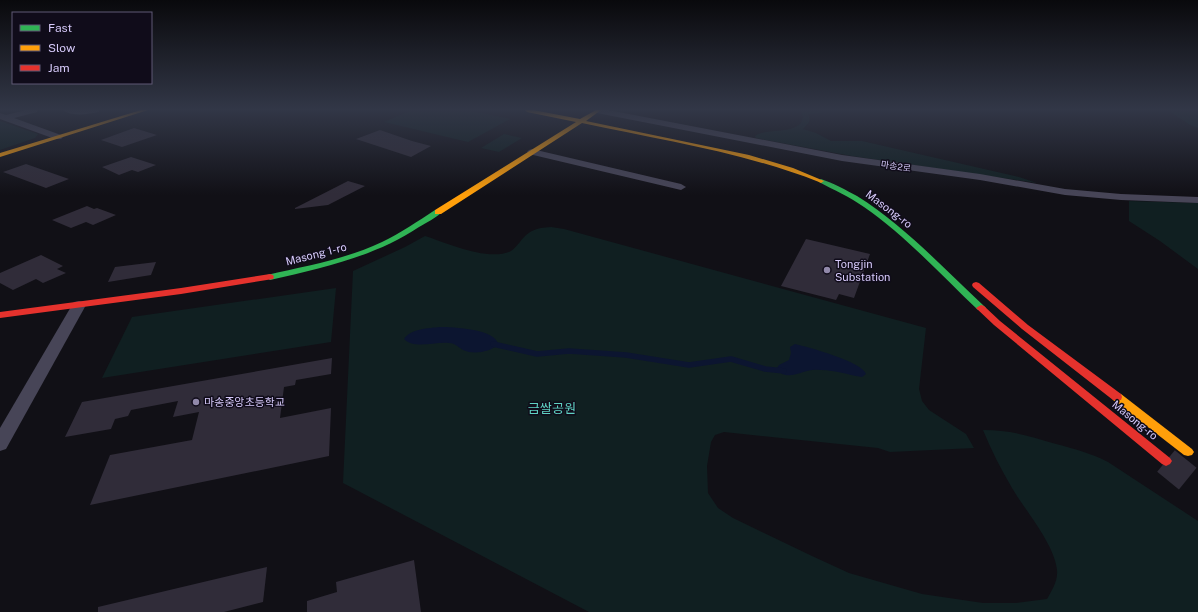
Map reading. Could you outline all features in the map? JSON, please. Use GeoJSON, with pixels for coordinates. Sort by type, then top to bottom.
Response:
{"type":"FeatureCollection","features":[{"type":"Feature","properties":{"kind":"street"},"geometry":{"type":"LineString","coordinates":[[0,155],[53,139]]}},
{"type":"Feature","properties":{"kind":"street","name":"Masong 1-ro"},"geometry":{"type":"LineString","coordinates":[[0,315],[258,280],[312,269],[349,259],[398,238],[554,139]]}},
{"type":"Feature","properties":{"kind":"street","name":"Masong-ro"},"geometry":{"type":"LineString","coordinates":[[671,139],[747,156],[791,169],[838,189],[872,208],[902,233],[997,323],[1166,461]]}},
{"type":"Feature","properties":{"kind":"street","name":"Masong-ro"},"geometry":{"type":"LineString","coordinates":[[691,139],[769,153],[800,163],[832,176]]}},
{"type":"Feature","properties":{"kind":"street","name":"마송2로"},"geometry":{"type":"LineString","coordinates":[[743,139],[842,158],[980,177],[1065,192],[1121,197],[1198,200]]}},
{"type":"Feature","properties":{"kind":"street"},"geometry":{"type":"LineString","coordinates":[[532,152],[682,187]]}},
{"type":"Feature","properties":{"kind":"street","name":"Masong-ro"},"geometry":{"type":"LineString","coordinates":[[969,279],[1025,327],[1188,452]]}},
{"type":"Feature","properties":{"kind":"street"},"geometry":{"type":"LineString","coordinates":[[0,444],[79,305]]}},
{"type":"Feature","properties":{"kind":"green space"},"geometry":{"type":"Polygon","coordinates":[[[0,139],[33,139],[0,150],[0,139]]]}},
{"type":"Feature","properties":{"kind":"green space"},"geometry":{"type":"Polygon","coordinates":[[[454,139],[474,139],[468,142],[454,139]]]}},
{"type":"Feature","properties":{"kind":"green space"},"geometry":{"type":"Polygon","coordinates":[[[497,139],[521,139],[499,152],[481,148],[497,139]]]}},
{"type":"Feature","properties":{"kind":"green space"},"geometry":{"type":"Polygon","coordinates":[[[759,139],[826,139],[831,141],[862,141],[1019,177],[1037,183],[852,156],[759,139]]]}},
{"type":"Feature","properties":{"kind":"green space"},"geometry":{"type":"Polygon","coordinates":[[[1129,201],[1198,203],[1198,269],[1160,241],[1129,221],[1129,201]]]}},
{"type":"Feature","properties":{"kind":"green space","name":"금쌀공원"},"geometry":{"type":"Polygon","coordinates":[[[551,227],[564,229],[926,328],[919,389],[922,401],[929,410],[966,434],[974,448],[890,452],[878,448],[724,432],[715,435],[711,442],[707,466],[708,493],[718,508],[733,518],[849,573],[922,594],[983,603],[1016,603],[1047,599],[1057,578],[1055,560],[1039,528],[1004,474],[983,430],[1020,434],[1038,438],[1095,456],[1108,462],[1198,521],[1198,612],[589,612],[343,483],[353,271],[425,236],[456,247],[480,253],[502,254],[511,251],[530,232],[541,228],[551,227]]]}},
{"type":"Feature","properties":{"kind":"green space"},"geometry":{"type":"Polygon","coordinates":[[[336,288],[331,342],[102,378],[132,317],[336,288]]]}},
{"type":"Feature","properties":{"kind":"water"},"geometry":{"type":"Polygon","coordinates":[[[440,327],[464,328],[483,332],[491,335],[496,340],[498,345],[486,351],[467,352],[451,343],[420,345],[404,339],[415,331],[440,327]]]}},
{"type":"Feature","properties":{"kind":"water"},"geometry":{"type":"Polygon","coordinates":[[[795,344],[846,360],[863,369],[866,374],[862,377],[823,370],[812,370],[790,375],[782,374],[777,368],[779,365],[789,360],[791,353],[790,347],[795,344]]]}},
{"type":"Feature","properties":{"kind":"building"},"geometry":{"type":"Polygon","coordinates":[[[105,139],[147,139],[122,147],[101,140],[105,139]]]}},
{"type":"Feature","properties":{"kind":"building"},"geometry":{"type":"Polygon","coordinates":[[[356,139],[405,139],[431,146],[411,157],[356,139]]]}},
{"type":"Feature","properties":{"kind":"building"},"geometry":{"type":"Polygon","coordinates":[[[131,157],[156,165],[138,172],[132,170],[119,175],[102,167],[131,157]]]}},
{"type":"Feature","properties":{"kind":"building"},"geometry":{"type":"Polygon","coordinates":[[[26,164],[69,179],[46,188],[3,172],[26,164]]]}},
{"type":"Feature","properties":{"kind":"building"},"geometry":{"type":"Polygon","coordinates":[[[348,181],[365,186],[328,205],[295,209],[295,208],[348,181]]]}},
{"type":"Feature","properties":{"kind":"building"},"geometry":{"type":"Polygon","coordinates":[[[87,206],[116,215],[93,225],[86,222],[71,228],[52,220],[87,206]]]}},
{"type":"Feature","properties":{"kind":"building","name":"Tongjin Substation"},"geometry":{"type":"Polygon","coordinates":[[[806,239],[870,254],[854,298],[839,294],[836,300],[781,286],[806,239]]]}},
{"type":"Feature","properties":{"kind":"building"},"geometry":{"type":"Polygon","coordinates":[[[41,255],[63,266],[57,269],[66,273],[43,283],[36,279],[13,290],[0,283],[0,273],[41,255]]]}},
{"type":"Feature","properties":{"kind":"building"},"geometry":{"type":"Polygon","coordinates":[[[156,262],[151,275],[108,282],[115,267],[156,262]]]}},
{"type":"Feature","properties":{"kind":"building","name":"마송중앙초등학교"},"geometry":{"type":"Polygon","coordinates":[[[332,358],[331,374],[296,380],[295,385],[284,387],[280,418],[331,408],[329,456],[90,505],[110,455],[192,440],[199,412],[173,417],[178,401],[131,410],[128,416],[115,419],[111,429],[65,437],[82,402],[332,358]]]}},
{"type":"Feature","properties":{"kind":"building"},"geometry":{"type":"Polygon","coordinates":[[[414,560],[421,612],[307,612],[307,601],[337,592],[336,582],[414,560]]]}},
{"type":"Feature","properties":{"kind":"building"},"geometry":{"type":"Polygon","coordinates":[[[267,567],[263,602],[224,612],[98,612],[98,607],[267,567]]]}},
{"type":"Feature","properties":{"kind":"waterway"},"geometry":{"type":"LineString","coordinates":[[493,344],[537,354],[569,351],[626,355],[689,365],[731,359],[765,369],[784,371]]}},
{"type":"Feature","properties":{"kind":"tunnel"},"geometry":{"type":"LineString","coordinates":[[1166,461],[1198,487]]}},
{"type":"Feature","properties":{"kind":"traffic: fast"},"geometry":{"type":"LineString","coordinates":[[821,181],[844,192],[887,220],[926,254],[981,308]]}},
{"type":"Feature","properties":{"kind":"traffic: fast"},"geometry":{"type":"LineString","coordinates":[[270,277],[319,266],[368,251],[399,237],[438,212]]}},
{"type":"Feature","properties":{"kind":"traffic: slow"},"geometry":{"type":"LineString","coordinates":[[0,155],[53,139]]}},
{"type":"Feature","properties":{"kind":"traffic: slow"},"geometry":{"type":"LineString","coordinates":[[438,212],[554,139]]}},
{"type":"Feature","properties":{"kind":"traffic: slow"},"geometry":{"type":"LineString","coordinates":[[664,139],[747,156],[791,169],[821,181]]}},
{"type":"Feature","properties":{"kind":"traffic: slow"},"geometry":{"type":"LineString","coordinates":[[1117,397],[1188,452]]}},
{"type":"Feature","properties":{"kind":"traffic: jam"},"geometry":{"type":"LineString","coordinates":[[0,315],[181,291],[270,277]]}},
{"type":"Feature","properties":{"kind":"traffic: jam"},"geometry":{"type":"LineString","coordinates":[[976,285],[1025,327],[1117,397]]}},
{"type":"Feature","properties":{"kind":"traffic: jam"},"geometry":{"type":"LineString","coordinates":[[981,308],[997,323],[1166,461]]}},
{"type":"Feature","properties":{"kind":"place","name":"Tongjin Substation"},"geometry":{"type":"Point","coordinates":[827,270]}},
{"type":"Feature","properties":{"kind":"place","name":"마송중앙초등학교"},"geometry":{"type":"Point","coordinates":[196,402]}}]}
